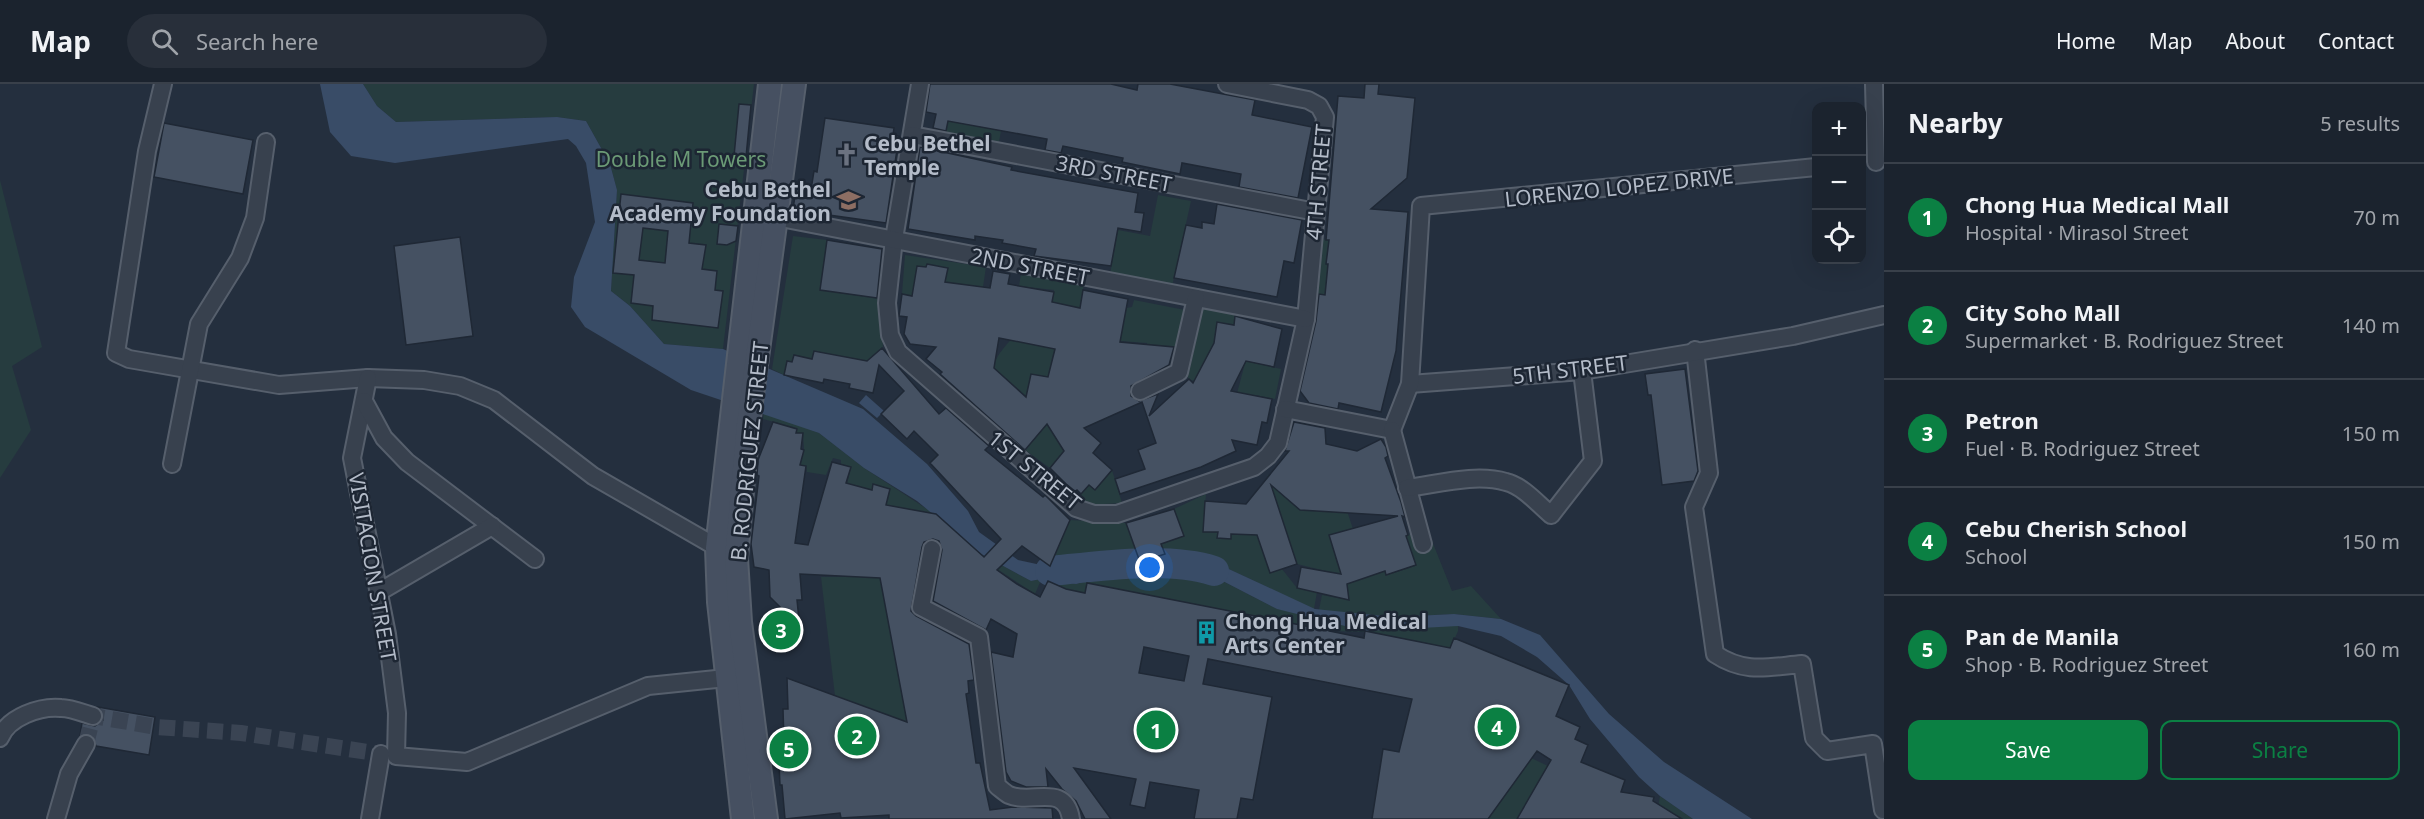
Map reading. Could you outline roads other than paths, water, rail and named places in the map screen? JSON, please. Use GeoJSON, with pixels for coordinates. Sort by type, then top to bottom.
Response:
{"type":"FeatureCollection","features":[{"type":"Feature","properties":{"kind":"main road","name":"B. RODRIGUEZ STREET"},"geometry":{"type":"LineString","coordinates":[[766,216],[770,84]]}},
{"type":"Feature","properties":{"kind":"main road","name":"B. RODRIGUEZ STREET"},"geometry":{"type":"LineString","coordinates":[[743,819],[726,678],[727,553],[739,423],[766,216],[794,84]]}},
{"type":"Feature","properties":{"kind":"main road","name":"B. RODRIGUEZ STREET"},"geometry":{"type":"LineString","coordinates":[[727,553],[740,622],[766,819]]}},
{"type":"Feature","properties":{"kind":"street"},"geometry":{"type":"LineString","coordinates":[[163,84],[147,152],[116,353],[129,359],[279,385],[368,378],[424,380],[460,386],[494,400],[593,476],[727,553]]}},
{"type":"Feature","properties":{"kind":"street"},"geometry":{"type":"LineString","coordinates":[[894,239],[920,84]]}},
{"type":"Feature","properties":{"kind":"street","name":"4TH STREET"},"geometry":{"type":"LineString","coordinates":[[1227,84],[1308,100],[1319,106],[1325,117],[1306,319]]}},
{"type":"Feature","properties":{"kind":"street"},"geometry":{"type":"LineString","coordinates":[[1874,84],[1874,163]]}},
{"type":"Feature","properties":{"kind":"street","name":"3RD STREET"},"geometry":{"type":"LineString","coordinates":[[912,135],[1316,212]]}},
{"type":"Feature","properties":{"kind":"street"},"geometry":{"type":"LineString","coordinates":[[172,464],[188,370],[199,324],[240,258],[255,218],[266,142]]}},
{"type":"Feature","properties":{"kind":"street","name":"LORENZO LOPEZ DRIVE"},"geometry":{"type":"LineString","coordinates":[[1410,384],[1421,206],[1812,167]]}},
{"type":"Feature","properties":{"kind":"street","name":"2ND STREET"},"geometry":{"type":"LineString","coordinates":[[766,216],[1306,319]]}},
{"type":"Feature","properties":{"kind":"street","name":"1ST STREET"},"geometry":{"type":"LineString","coordinates":[[894,239],[887,303],[890,335],[898,352],[1077,508],[1094,514],[1117,514],[1254,467],[1268,456],[1278,443],[1306,319]]}},
{"type":"Feature","properties":{"kind":"street"},"geometry":{"type":"LineString","coordinates":[[1140,391],[1179,372],[1196,297]]}},
{"type":"Feature","properties":{"kind":"street","name":"5TH STREET"},"geometry":{"type":"LineString","coordinates":[[1410,384],[1582,371],[1695,350],[1793,336],[1884,315]]}},
{"type":"Feature","properties":{"kind":"street"},"geometry":{"type":"LineString","coordinates":[[1695,350],[1709,473],[1694,507],[1715,654],[1732,665],[1750,669],[1802,664],[1815,738],[1827,750],[1873,744],[1883,810]]}},
{"type":"Feature","properties":{"kind":"street"},"geometry":{"type":"LineString","coordinates":[[1407,488],[1484,479],[1507,482],[1526,493],[1551,515],[1593,461],[1582,371]]}},
{"type":"Feature","properties":{"kind":"street","name":"VISITACION STREET"},"geometry":{"type":"LineString","coordinates":[[368,378],[352,458],[379,592],[397,713],[389,755],[370,819]]}},
{"type":"Feature","properties":{"kind":"street"},"geometry":{"type":"LineString","coordinates":[[1410,384],[1392,430],[1423,544]]}},
{"type":"Feature","properties":{"kind":"street"},"geometry":{"type":"LineString","coordinates":[[364,401],[384,438],[408,462],[535,559]]}},
{"type":"Feature","properties":{"kind":"street"},"geometry":{"type":"LineString","coordinates":[[1285,410],[1392,430]]}},
{"type":"Feature","properties":{"kind":"street"},"geometry":{"type":"LineString","coordinates":[[379,592],[492,526]]}},
{"type":"Feature","properties":{"kind":"street"},"geometry":{"type":"LineString","coordinates":[[932,549],[921,608],[979,637],[997,786],[1010,795],[1059,797],[1069,807],[1071,819]]}},
{"type":"Feature","properties":{"kind":"street"},"geometry":{"type":"LineString","coordinates":[[389,755],[468,762],[648,686],[726,678]]}},
{"type":"Feature","properties":{"kind":"street"},"geometry":{"type":"LineString","coordinates":[[0,738],[16,719],[37,710],[61,708],[93,716]]}},
{"type":"Feature","properties":{"kind":"street"},"geometry":{"type":"LineString","coordinates":[[56,819],[69,774],[86,744]]}},
{"type":"Feature","properties":{"kind":"water"},"geometry":{"type":"Polygon","coordinates":[[[320,84],[363,84],[377,106],[396,122],[557,117],[586,121],[610,164],[617,190],[611,291],[630,306],[664,344],[723,349],[863,409],[927,464],[968,511],[979,532],[1018,560],[1055,568],[1218,564],[1315,609],[1394,617],[1454,614],[1501,619],[1540,635],[1609,714],[1664,762],[1752,819],[1693,819],[1660,796],[1639,777],[1590,719],[1569,685],[1537,657],[1501,636],[1458,626],[1365,631],[1277,609],[1213,576],[1121,571],[1076,584],[1046,578],[1031,581],[981,554],[917,501],[864,468],[819,433],[691,390],[585,327],[571,307],[574,277],[595,222],[586,163],[576,146],[568,139],[395,163],[351,156],[330,132],[320,84]]]}},
{"type":"Feature","properties":{"kind":"water"},"geometry":{"type":"Polygon","coordinates":[[[866,395],[884,411],[877,418],[859,403],[866,395]]]}},
{"type":"Feature","properties":{"kind":"waterway"},"geometry":{"type":"LineString","coordinates":[[1050,571],[1155,563],[1196,566],[1214,571]]}},
{"type":"Feature","properties":{"kind":"tunnel"},"geometry":{"type":"LineString","coordinates":[[86,744],[93,716],[157,727],[241,733],[395,756]]}},
{"type":"Feature","properties":{"kind":"place","name":"Cebu Bethel Temple"},"geometry":{"type":"Point","coordinates":[846,155]}},
{"type":"Feature","properties":{"kind":"place","name":"Cebu Bethel Academy Foundation"},"geometry":{"type":"Point","coordinates":[849,201]}},
{"type":"Feature","properties":{"kind":"place","name":"Petron"},"geometry":{"type":"Point","coordinates":[781,630]}},
{"type":"Feature","properties":{"kind":"place","name":"Chong Hua Medical Arts Center"},"geometry":{"type":"Point","coordinates":[1207,633]}},
{"type":"Feature","properties":{"kind":"place","name":"Cebu Cherish School"},"geometry":{"type":"Point","coordinates":[1497,727]}},
{"type":"Feature","properties":{"kind":"place","name":"Chong Hua Medical Mall"},"geometry":{"type":"Point","coordinates":[1156,730]}},
{"type":"Feature","properties":{"kind":"place","name":"City Soho Mall"},"geometry":{"type":"Point","coordinates":[857,736]}},
{"type":"Feature","properties":{"kind":"place","name":"Pan de Manila"},"geometry":{"type":"Point","coordinates":[789,749]}},
{"type":"Feature","properties":{"kind":"park label","name":"Double M Towers"},"geometry":{"type":"Point","coordinates":[681,159]}}]}
